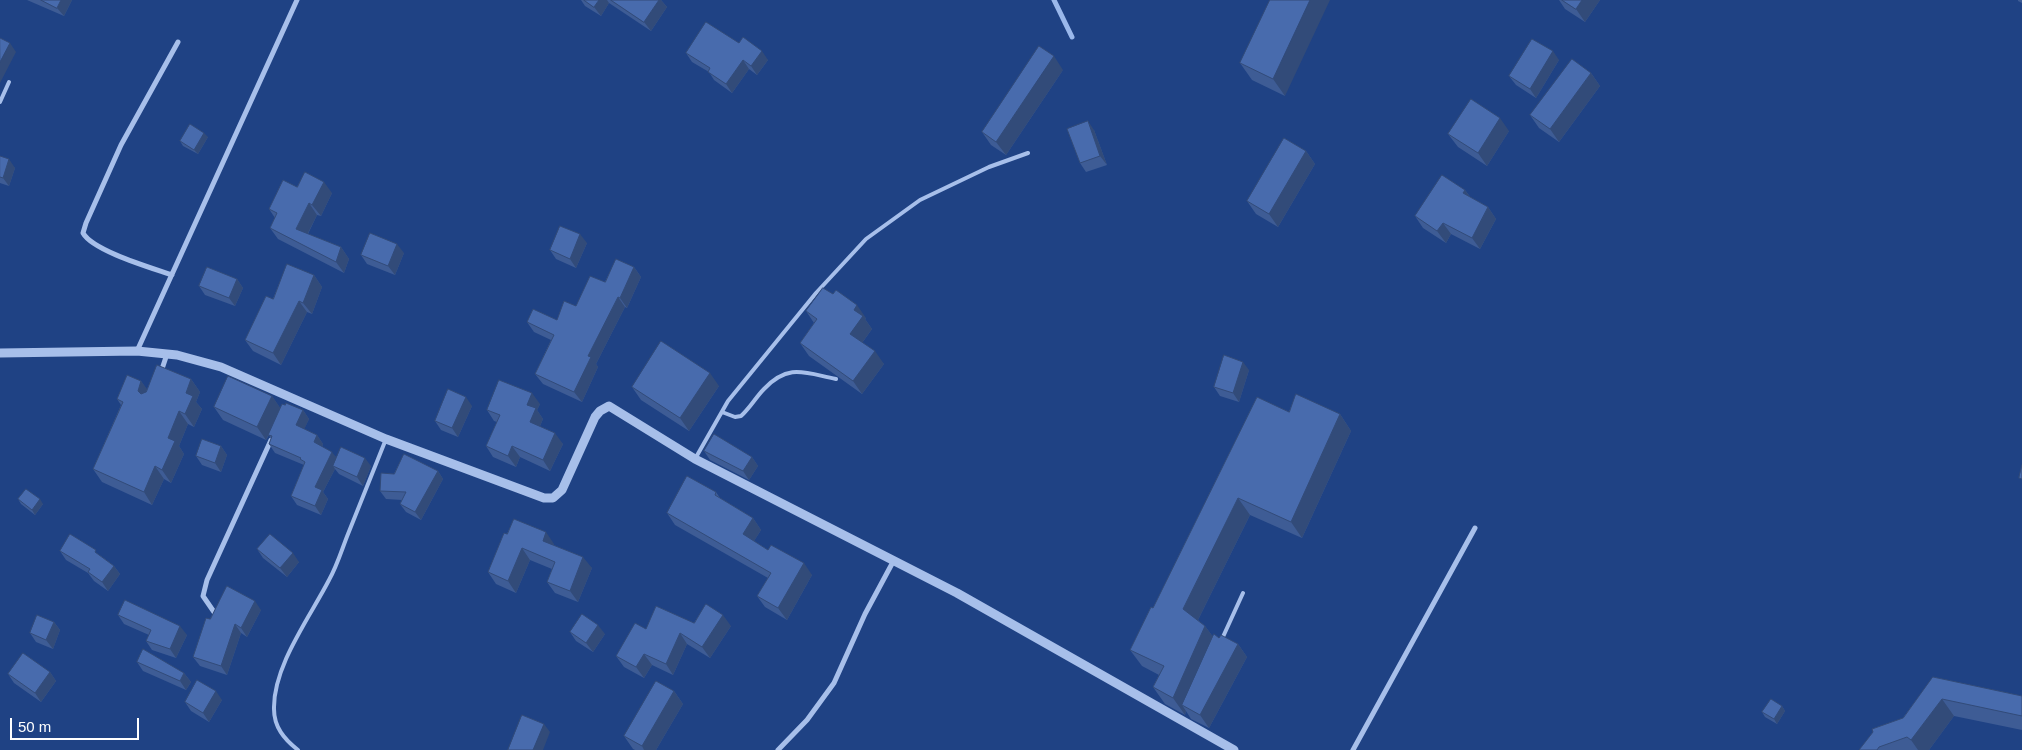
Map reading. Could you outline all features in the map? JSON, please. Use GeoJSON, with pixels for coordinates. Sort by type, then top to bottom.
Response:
{"type":"FeatureCollection","features":[{"type":"Feature","properties":{"kind":"street"},"geometry":{"type":"LineString","coordinates":[[137,351],[298,0]]}},
{"type":"Feature","properties":{"kind":"street"},"geometry":{"type":"LineString","coordinates":[[172,276],[110,252],[88,239],[83,233],[121,145],[178,42]]}},
{"type":"Feature","properties":{"kind":"street"},"geometry":{"type":"LineString","coordinates":[[0,352],[137,351],[167,354],[221,367],[289,401],[544,498],[553,498],[562,490],[595,417],[607,406],[614,408],[695,459],[957,593],[1187,718],[1234,750]]}},
{"type":"Feature","properties":{"kind":"street"},"geometry":{"type":"LineString","coordinates":[[159,379],[167,354]]}},
{"type":"Feature","properties":{"kind":"street"},"geometry":{"type":"LineString","coordinates":[[214,612],[203,596],[207,580],[275,431]]}},
{"type":"Feature","properties":{"kind":"street"},"geometry":{"type":"LineString","coordinates":[[1353,750],[1475,528]]}},
{"type":"Feature","properties":{"kind":"street"},"geometry":{"type":"LineString","coordinates":[[778,750],[807,720],[834,682],[865,614],[894,560]]}},
{"type":"Feature","properties":{"kind":"lane"},"geometry":{"type":"LineString","coordinates":[[0,102],[9,82]]}},
{"type":"Feature","properties":{"kind":"lane"},"geometry":{"type":"LineString","coordinates":[[695,459],[728,401],[816,293],[866,238],[920,200],[1028,152]]}},
{"type":"Feature","properties":{"kind":"lane"},"geometry":{"type":"LineString","coordinates":[[722,412],[735,417],[741,416],[764,389],[780,374],[797,372],[836,379]]}},
{"type":"Feature","properties":{"kind":"lane"},"geometry":{"type":"LineString","coordinates":[[298,750],[283,736],[274,720],[276,687],[293,645],[330,579],[386,439]]}},
{"type":"Feature","properties":{"kind":"lane"},"geometry":{"type":"LineString","coordinates":[[1220,645],[1243,593]]}},
{"type":"Feature","properties":{"kind":"building"},"geometry":{"type":"Polygon","coordinates":[[[41,0],[61,0],[57,8],[41,0]]]}},
{"type":"Feature","properties":{"kind":"building"},"geometry":{"type":"Polygon","coordinates":[[[584,0],[599,0],[594,7],[584,0]]]}},
{"type":"Feature","properties":{"kind":"building"},"geometry":{"type":"Polygon","coordinates":[[[611,0],[659,0],[644,22],[611,0]]]}},
{"type":"Feature","properties":{"kind":"building"},"geometry":{"type":"Polygon","coordinates":[[[1270,0],[1310,0],[1273,79],[1240,63],[1270,0]]]}},
{"type":"Feature","properties":{"kind":"building"},"geometry":{"type":"Polygon","coordinates":[[[1562,0],[1582,0],[1576,9],[1562,0]]]}},
{"type":"Feature","properties":{"kind":"building"},"geometry":{"type":"Polygon","coordinates":[[[706,22],[739,43],[743,37],[762,51],[751,66],[743,60],[726,84],[708,72],[710,68],[686,53],[706,22]]]}},
{"type":"Feature","properties":{"kind":"building"},"geometry":{"type":"Polygon","coordinates":[[[0,38],[10,43],[0,62],[0,38]]]}},
{"type":"Feature","properties":{"kind":"building"},"geometry":{"type":"Polygon","coordinates":[[[1532,39],[1553,51],[1530,89],[1509,76],[1532,39]]]}},
{"type":"Feature","properties":{"kind":"building"},"geometry":{"type":"Polygon","coordinates":[[[1039,46],[1054,56],[996,142],[982,132],[1039,46]]]}},
{"type":"Feature","properties":{"kind":"building"},"geometry":{"type":"Polygon","coordinates":[[[1572,59],[1591,73],[1550,129],[1530,115],[1572,59]]]}},
{"type":"Feature","properties":{"kind":"building"},"geometry":{"type":"Polygon","coordinates":[[[1471,99],[1500,118],[1478,153],[1448,134],[1471,99]]]}},
{"type":"Feature","properties":{"kind":"building"},"geometry":{"type":"Polygon","coordinates":[[[1088,121],[1100,156],[1080,163],[1067,129],[1088,121]]]}},
{"type":"Feature","properties":{"kind":"building"},"geometry":{"type":"Polygon","coordinates":[[[190,124],[204,133],[194,150],[180,141],[190,124]]]}},
{"type":"Feature","properties":{"kind":"building"},"geometry":{"type":"Polygon","coordinates":[[[1284,138],[1306,151],[1269,214],[1247,201],[1284,138]]]}},
{"type":"Feature","properties":{"kind":"building"},"geometry":{"type":"Polygon","coordinates":[[[0,156],[9,159],[3,178],[0,177],[0,156]]]}},
{"type":"Feature","properties":{"kind":"building"},"geometry":{"type":"Polygon","coordinates":[[[305,172],[324,182],[312,205],[309,203],[296,229],[341,247],[336,262],[270,228],[277,213],[269,209],[283,180],[297,187],[305,172]]]}},
{"type":"Feature","properties":{"kind":"building"},"geometry":{"type":"Polygon","coordinates":[[[1442,175],[1465,190],[1463,193],[1488,207],[1472,238],[1443,223],[1437,231],[1415,216],[1442,175]]]}},
{"type":"Feature","properties":{"kind":"building"},"geometry":{"type":"Polygon","coordinates":[[[560,226],[580,234],[570,259],[550,250],[560,226]]]}},
{"type":"Feature","properties":{"kind":"building"},"geometry":{"type":"Polygon","coordinates":[[[370,233],[397,244],[388,266],[361,255],[370,233]]]}},
{"type":"Feature","properties":{"kind":"building"},"geometry":{"type":"Polygon","coordinates":[[[616,259],[634,267],[620,298],[618,297],[588,356],[591,357],[574,392],[535,374],[554,335],[527,322],[533,309],[557,320],[564,301],[576,306],[590,276],[605,282],[616,259]]]}},
{"type":"Feature","properties":{"kind":"building"},"geometry":{"type":"Polygon","coordinates":[[[287,264],[314,275],[303,303],[299,301],[273,353],[245,340],[266,296],[273,299],[287,264]]]}},
{"type":"Feature","properties":{"kind":"building"},"geometry":{"type":"Polygon","coordinates":[[[207,267],[237,279],[229,298],[199,286],[207,267]]]}},
{"type":"Feature","properties":{"kind":"building"},"geometry":{"type":"Polygon","coordinates":[[[823,288],[833,294],[836,290],[857,305],[854,310],[863,316],[850,334],[875,351],[853,381],[800,343],[817,319],[806,311],[823,288]]]}},
{"type":"Feature","properties":{"kind":"building"},"geometry":{"type":"Polygon","coordinates":[[[661,341],[710,373],[680,418],[632,387],[661,341]]]}},
{"type":"Feature","properties":{"kind":"building"},"geometry":{"type":"Polygon","coordinates":[[[1224,355],[1243,362],[1233,393],[1214,387],[1224,355]]]}},
{"type":"Feature","properties":{"kind":"building"},"geometry":{"type":"Polygon","coordinates":[[[157,365],[191,379],[186,393],[193,396],[185,414],[179,411],[168,438],[175,441],[162,470],[155,466],[144,492],[93,469],[123,402],[117,399],[127,375],[141,381],[138,391],[141,394],[146,392],[157,365]]]}},
{"type":"Feature","properties":{"kind":"building"},"geometry":{"type":"Polygon","coordinates":[[[228,376],[272,396],[257,427],[214,407],[228,376]]]}},
{"type":"Feature","properties":{"kind":"building"},"geometry":{"type":"Polygon","coordinates":[[[499,380],[532,393],[527,405],[536,408],[530,422],[555,433],[543,460],[512,446],[508,456],[486,446],[500,415],[487,410],[499,380]]]}},
{"type":"Feature","properties":{"kind":"building"},"geometry":{"type":"Polygon","coordinates":[[[448,389],[466,397],[452,428],[435,421],[448,389]]]}},
{"type":"Feature","properties":{"kind":"building"},"geometry":{"type":"Polygon","coordinates":[[[1296,394],[1340,414],[1291,522],[1238,498],[1183,609],[1205,626],[1173,698],[1153,687],[1164,666],[1130,650],[1151,607],[1153,608],[1257,397],[1289,412],[1296,394]]]}},
{"type":"Feature","properties":{"kind":"building"},"geometry":{"type":"Polygon","coordinates":[[[286,403],[303,410],[296,425],[317,435],[314,442],[332,452],[315,487],[322,490],[315,506],[291,496],[305,462],[301,458],[269,444],[272,436],[268,435],[282,404],[285,405],[286,403]]]}},
{"type":"Feature","properties":{"kind":"building"},"geometry":{"type":"Polygon","coordinates":[[[714,434],[752,457],[743,471],[704,451],[714,434]]]}},
{"type":"Feature","properties":{"kind":"building"},"geometry":{"type":"Polygon","coordinates":[[[202,439],[221,446],[215,463],[196,456],[202,439]]]}},
{"type":"Feature","properties":{"kind":"building"},"geometry":{"type":"Polygon","coordinates":[[[341,447],[365,458],[357,477],[333,466],[341,447]]]}},
{"type":"Feature","properties":{"kind":"building"},"geometry":{"type":"Polygon","coordinates":[[[404,454],[438,471],[415,512],[400,504],[406,492],[380,491],[381,473],[394,474],[404,454]]]}},
{"type":"Feature","properties":{"kind":"building"},"geometry":{"type":"Polygon","coordinates":[[[2022,465],[2022,479],[2019,478],[2022,465]]]}},
{"type":"Feature","properties":{"kind":"building"},"geometry":{"type":"Polygon","coordinates":[[[687,476],[716,492],[715,495],[753,518],[743,534],[768,550],[771,545],[804,563],[778,608],[757,596],[771,573],[667,513],[687,476]]]}},
{"type":"Feature","properties":{"kind":"building"},"geometry":{"type":"Polygon","coordinates":[[[26,489],[40,499],[32,510],[18,499],[26,489]]]}},
{"type":"Feature","properties":{"kind":"building"},"geometry":{"type":"Polygon","coordinates":[[[514,519],[546,532],[543,541],[583,557],[570,591],[547,582],[555,562],[522,548],[508,581],[488,572],[504,533],[507,534],[514,519]]]}},
{"type":"Feature","properties":{"kind":"building"},"geometry":{"type":"Polygon","coordinates":[[[70,534],[96,550],[95,552],[114,566],[102,582],[88,572],[90,569],[60,551],[70,534]]]}},
{"type":"Feature","properties":{"kind":"building"},"geometry":{"type":"Polygon","coordinates":[[[270,534],[293,553],[280,568],[257,549],[270,534]]]}},
{"type":"Feature","properties":{"kind":"building"},"geometry":{"type":"Polygon","coordinates":[[[227,586],[255,601],[241,628],[235,624],[221,666],[193,657],[206,618],[210,619],[227,586]]]}},
{"type":"Feature","properties":{"kind":"building"},"geometry":{"type":"Polygon","coordinates":[[[125,600],[180,626],[170,649],[146,641],[151,630],[118,615],[125,600]]]}},
{"type":"Feature","properties":{"kind":"building"},"geometry":{"type":"Polygon","coordinates":[[[706,604],[723,615],[702,647],[680,633],[666,664],[644,654],[636,667],[616,656],[635,623],[646,629],[656,606],[694,623],[706,604]]]}},
{"type":"Feature","properties":{"kind":"building"},"geometry":{"type":"Polygon","coordinates":[[[582,614],[598,625],[586,643],[570,632],[582,614]]]}},
{"type":"Feature","properties":{"kind":"building"},"geometry":{"type":"Polygon","coordinates":[[[37,615],[54,622],[46,640],[30,633],[37,615]]]}},
{"type":"Feature","properties":{"kind":"building"},"geometry":{"type":"Polygon","coordinates":[[[1214,634],[1219,638],[1221,635],[1238,644],[1200,715],[1182,705],[1214,634]]]}},
{"type":"Feature","properties":{"kind":"building"},"geometry":{"type":"Polygon","coordinates":[[[143,649],[184,673],[180,681],[137,662],[143,649]]]}},
{"type":"Feature","properties":{"kind":"building"},"geometry":{"type":"Polygon","coordinates":[[[23,653],[50,672],[35,693],[8,674],[23,653]]]}},
{"type":"Feature","properties":{"kind":"building"},"geometry":{"type":"Polygon","coordinates":[[[1933,677],[2022,696],[2022,716],[1942,699],[1911,740],[1907,737],[1879,747],[1877,750],[1859,750],[1873,732],[1872,729],[1903,718],[1933,677]]]}},
{"type":"Feature","properties":{"kind":"building"},"geometry":{"type":"Polygon","coordinates":[[[197,680],[216,691],[203,713],[185,702],[197,680]]]}},
{"type":"Feature","properties":{"kind":"building"},"geometry":{"type":"Polygon","coordinates":[[[656,681],[674,691],[642,746],[624,736],[656,681]]]}},
{"type":"Feature","properties":{"kind":"building"},"geometry":{"type":"Polygon","coordinates":[[[1771,699],[1782,706],[1774,719],[1762,712],[1771,699]]]}},
{"type":"Feature","properties":{"kind":"building"},"geometry":{"type":"Polygon","coordinates":[[[522,715],[544,724],[533,750],[508,750],[522,715]]]}},
{"type":"Feature","properties":{"kind":"waterway"},"geometry":{"type":"LineString","coordinates":[[1054,0],[1072,37]]}}]}
